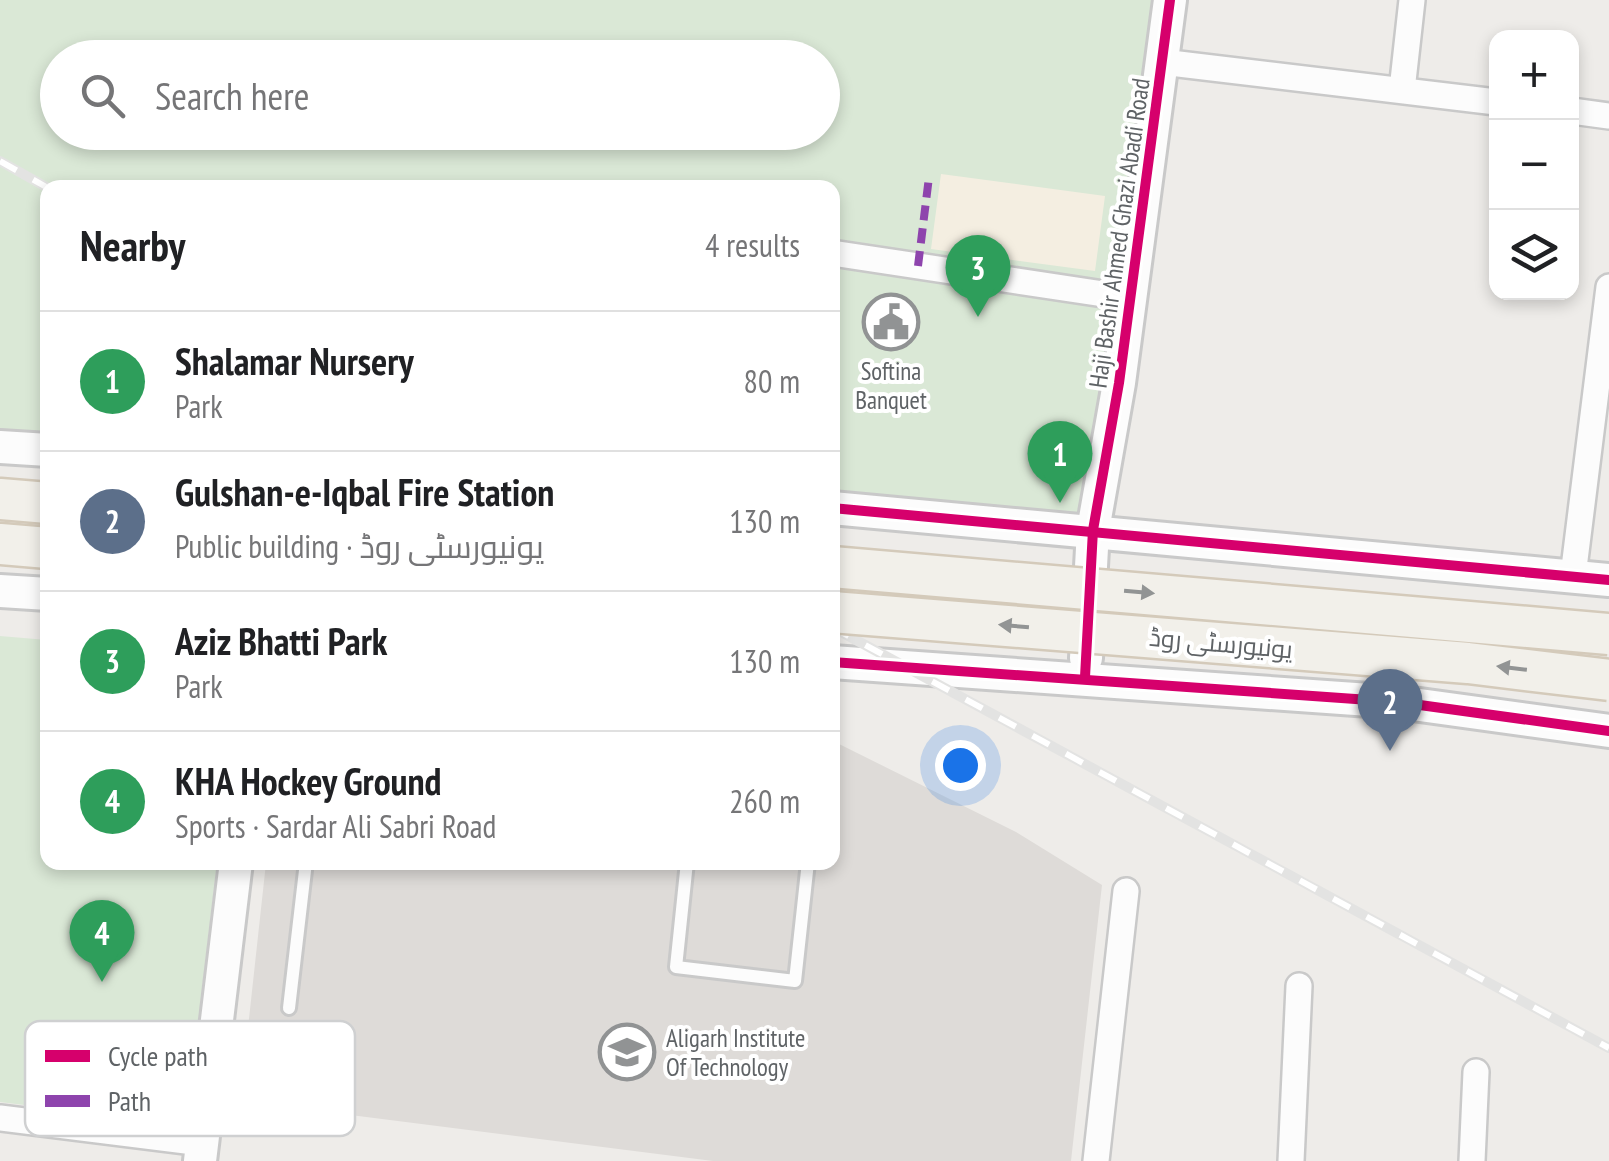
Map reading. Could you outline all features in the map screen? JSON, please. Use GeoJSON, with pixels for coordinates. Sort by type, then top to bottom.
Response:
{"type":"FeatureCollection","features":[{"type":"Feature","properties":{"kind":"main road"},"geometry":{"type":"LineString","coordinates":[[0,498],[40,502]]}},
{"type":"Feature","properties":{"kind":"main road"},"geometry":{"type":"LineString","coordinates":[[0,544],[40,547]]}},
{"type":"Feature","properties":{"kind":"main road","name":"یونیورسٹی روڈ"},"geometry":{"type":"LineString","coordinates":[[840,569],[1609,634]]}},
{"type":"Feature","properties":{"kind":"main road","name":"یونیورسٹی روڈ"},"geometry":{"type":"LineString","coordinates":[[840,613],[1468,663],[1609,680]]}},
{"type":"Feature","properties":{"kind":"street","name":"Haji Bashir Ahmed Ghazi Abadi Road"},"geometry":{"type":"LineString","coordinates":[[1085,677],[1093,530],[1120,383],[1170,0]]}},
{"type":"Feature","properties":{"kind":"street"},"geometry":{"type":"LineString","coordinates":[[1402,90],[1412,0]]}},
{"type":"Feature","properties":{"kind":"street"},"geometry":{"type":"LineString","coordinates":[[1162,62],[1489,101]]}},
{"type":"Feature","properties":{"kind":"street"},"geometry":{"type":"LineString","coordinates":[[1579,112],[1609,116]]}},
{"type":"Feature","properties":{"kind":"street"},"geometry":{"type":"LineString","coordinates":[[840,254],[1130,298]]}},
{"type":"Feature","properties":{"kind":"street"},"geometry":{"type":"LineString","coordinates":[[1573,576],[1609,287]]}},
{"type":"Feature","properties":{"kind":"street"},"geometry":{"type":"LineString","coordinates":[[0,446],[40,449]]}},
{"type":"Feature","properties":{"kind":"street"},"geometry":{"type":"LineString","coordinates":[[840,509],[1609,580]]}},
{"type":"Feature","properties":{"kind":"street"},"geometry":{"type":"LineString","coordinates":[[0,591],[40,594]]}},
{"type":"Feature","properties":{"kind":"street"},"geometry":{"type":"LineString","coordinates":[[840,662],[1398,702],[1609,732]]}},
{"type":"Feature","properties":{"kind":"street"},"geometry":{"type":"LineString","coordinates":[[217,1021],[235,870]]}},
{"type":"Feature","properties":{"kind":"street"},"geometry":{"type":"LineString","coordinates":[[1096,1161],[1126,891]]}},
{"type":"Feature","properties":{"kind":"street"},"geometry":{"type":"LineString","coordinates":[[1291,1161],[1299,986]]}},
{"type":"Feature","properties":{"kind":"street"},"geometry":{"type":"LineString","coordinates":[[1472,1161],[1476,1072]]}},
{"type":"Feature","properties":{"kind":"street"},"geometry":{"type":"LineString","coordinates":[[0,1118],[25,1122]]}},
{"type":"Feature","properties":{"kind":"street"},"geometry":{"type":"LineString","coordinates":[[107,1136],[202,1152]]}},
{"type":"Feature","properties":{"kind":"lane"},"geometry":{"type":"LineString","coordinates":[[288,1008],[305,870]]}},
{"type":"Feature","properties":{"kind":"lane"},"geometry":{"type":"LineString","coordinates":[[686,870],[676,967],[796,981],[807,870]]}},
{"type":"Feature","properties":{"kind":"shaded area"},"geometry":{"type":"Polygon","coordinates":[[[840,744],[1016,832],[1102,885],[1071,1161],[713,1161],[355,1116],[355,1021],[249,1021],[265,870],[840,870],[840,744]]]}},
{"type":"Feature","properties":{"kind":"green space"},"geometry":{"type":"Polygon","coordinates":[[[0,0],[1166,0],[1096,530],[840,511],[840,180],[40,180],[40,450],[0,447],[0,0]]]}},
{"type":"Feature","properties":{"kind":"green space"},"geometry":{"type":"Polygon","coordinates":[[[0,636],[40,639],[40,870],[216,870],[198,1021],[25,1021],[25,1105],[0,1102],[0,636]]]}},
{"type":"Feature","properties":{"kind":"sand"},"geometry":{"type":"Polygon","coordinates":[[[941,174],[1105,196],[1095,271],[931,249],[941,174]]]}},
{"type":"Feature","properties":{"kind":"railway"},"geometry":{"type":"LineString","coordinates":[[0,161],[40,184]]}},
{"type":"Feature","properties":{"kind":"railway"},"geometry":{"type":"LineString","coordinates":[[840,631],[1609,1048]]}},
{"type":"Feature","properties":{"kind":"marked path"},"geometry":{"type":"LineString","coordinates":[[918,266],[929,177]]}},
{"type":"Feature","properties":{"kind":"cycle path"},"geometry":{"type":"LineString","coordinates":[[1085,677],[1093,530],[1119,383],[1170,0]]}},
{"type":"Feature","properties":{"kind":"cycle path"},"geometry":{"type":"LineString","coordinates":[[840,509],[1609,580]]}},
{"type":"Feature","properties":{"kind":"cycle path"},"geometry":{"type":"LineString","coordinates":[[840,663],[1398,702],[1609,731]]}},
{"type":"Feature","properties":{"kind":"place","name":"Aziz Bhatti Park"},"geometry":{"type":"Point","coordinates":[978,317]}},
{"type":"Feature","properties":{"kind":"place","name":"Softina Banquet"},"geometry":{"type":"Point","coordinates":[891,322]}},
{"type":"Feature","properties":{"kind":"place","name":"Shalamar Nursery"},"geometry":{"type":"Point","coordinates":[1060,503]}},
{"type":"Feature","properties":{"kind":"place","name":"Gulshan-e-Iqbal Fire Station"},"geometry":{"type":"Point","coordinates":[1390,751]}},
{"type":"Feature","properties":{"kind":"place","name":"KHA Hockey Ground"},"geometry":{"type":"Point","coordinates":[102,982]}},
{"type":"Feature","properties":{"kind":"place","name":"Aligarh Institute Of Technology"},"geometry":{"type":"Point","coordinates":[627,1052]}}]}
